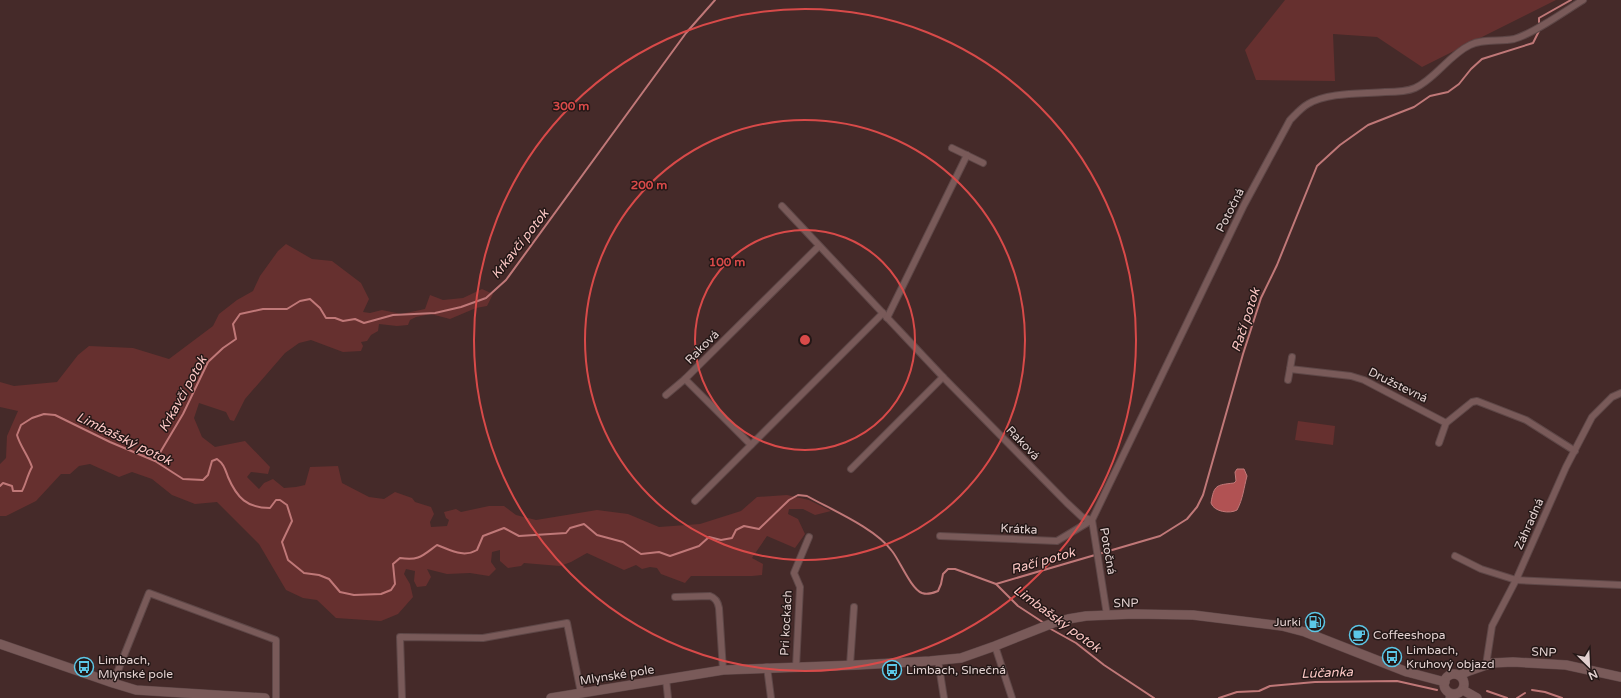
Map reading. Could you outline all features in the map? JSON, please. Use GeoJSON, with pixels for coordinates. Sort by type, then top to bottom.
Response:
{"type":"FeatureCollection","features":[{"type":"Feature","properties":{"kind":"street","name":"Potočná"},"geometry":{"type":"LineString","coordinates":[[1107,615],[1092,520],[1244,205],[1290,120],[1299,110],[1309,103],[1328,97],[1403,91],[1416,87],[1461,49],[1471,44],[1483,41],[1503,41],[1516,38],[1531,31],[1583,0]]}},
{"type":"Feature","properties":{"kind":"street"},"geometry":{"type":"LineString","coordinates":[[952,148],[983,163]]}},
{"type":"Feature","properties":{"kind":"street"},"geometry":{"type":"LineString","coordinates":[[695,501],[885,316],[967,155]]}},
{"type":"Feature","properties":{"kind":"street","name":"Raková"},"geometry":{"type":"LineString","coordinates":[[782,206],[943,377],[1067,503],[1082,517],[1092,520]]}},
{"type":"Feature","properties":{"kind":"street","name":"Raková"},"geometry":{"type":"LineString","coordinates":[[666,395],[685,379],[819,246]]}},
{"type":"Feature","properties":{"kind":"street"},"geometry":{"type":"LineString","coordinates":[[1288,380],[1292,357]]}},
{"type":"Feature","properties":{"kind":"street","name":"Družstevná"},"geometry":{"type":"LineString","coordinates":[[1290,369],[1351,376],[1364,380],[1446,423]]}},
{"type":"Feature","properties":{"kind":"street"},"geometry":{"type":"LineString","coordinates":[[851,469],[943,377]]}},
{"type":"Feature","properties":{"kind":"street","name":"Raková"},"geometry":{"type":"LineString","coordinates":[[685,379],[751,445]]}},
{"type":"Feature","properties":{"kind":"street","name":"Záhradná"},"geometry":{"type":"LineString","coordinates":[[1516,580],[1566,467],[1592,418],[1612,397],[1621,393]]}},
{"type":"Feature","properties":{"kind":"street"},"geometry":{"type":"LineString","coordinates":[[1439,443],[1446,423],[1472,402],[1477,401],[1526,420],[1575,451]]}},
{"type":"Feature","properties":{"kind":"street","name":"Krátka"},"geometry":{"type":"LineString","coordinates":[[940,536],[1057,541],[1092,520]]}},
{"type":"Feature","properties":{"kind":"street","name":"Pri kockách"},"geometry":{"type":"LineString","coordinates":[[796,667],[800,587],[794,573],[809,538]]}},
{"type":"Feature","properties":{"kind":"street"},"geometry":{"type":"LineString","coordinates":[[1455,556],[1481,569],[1516,580],[1621,585]]}},
{"type":"Feature","properties":{"kind":"street"},"geometry":{"type":"LineString","coordinates":[[1486,665],[1492,626],[1516,580]]}},
{"type":"Feature","properties":{"kind":"street"},"geometry":{"type":"LineString","coordinates":[[113,684],[149,593],[276,640],[276,698]]}},
{"type":"Feature","properties":{"kind":"street"},"geometry":{"type":"LineString","coordinates":[[675,597],[710,596],[718,602],[723,670]]}},
{"type":"Feature","properties":{"kind":"street"},"geometry":{"type":"LineString","coordinates":[[854,607],[854,666]]}},
{"type":"Feature","properties":{"kind":"street","name":"SNP"},"geometry":{"type":"LineString","coordinates":[[854,666],[960,658],[995,646],[1053,622],[1068,618],[1107,615],[1193,615],[1282,626],[1305,632],[1394,667],[1445,682]]}},
{"type":"Feature","properties":{"kind":"street"},"geometry":{"type":"LineString","coordinates":[[402,698],[400,637],[483,638],[567,623],[581,693]]}},
{"type":"Feature","properties":{"kind":"street"},"geometry":{"type":"LineString","coordinates":[[0,644],[113,684],[136,690],[265,698]]}},
{"type":"Feature","properties":{"kind":"street"},"geometry":{"type":"LineString","coordinates":[[995,646],[1012,698]]}},
{"type":"Feature","properties":{"kind":"street"},"geometry":{"type":"LineString","coordinates":[[938,660],[944,698]]}},
{"type":"Feature","properties":{"kind":"street","name":"SNP"},"geometry":{"type":"LineString","coordinates":[[1460,675],[1492,663],[1513,662],[1566,665],[1621,677]]}},
{"type":"Feature","properties":{"kind":"street","name":"Pri kockách"},"geometry":{"type":"LineString","coordinates":[[686,676],[723,670],[854,666]]}},
{"type":"Feature","properties":{"kind":"street"},"geometry":{"type":"LineString","coordinates":[[767,668],[771,698]]}},
{"type":"Feature","properties":{"kind":"street"},"geometry":{"type":"LineString","coordinates":[[1450,674],[1460,675],[1464,680],[1462,690],[1450,695],[1446,688],[1445,682],[1450,674]]}},
{"type":"Feature","properties":{"kind":"street","name":"Mlynské pole"},"geometry":{"type":"LineString","coordinates":[[551,698],[686,676]]}},
{"type":"Feature","properties":{"kind":"street"},"geometry":{"type":"LineString","coordinates":[[666,679],[668,698]]}},
{"type":"Feature","properties":{"kind":"street"},"geometry":{"type":"LineString","coordinates":[[1462,690],[1478,698]]}},
{"type":"Feature","properties":{"kind":"shaded area"},"geometry":{"type":"Polygon","coordinates":[[[1285,0],[1556,0],[1422,67],[1377,37],[1333,34],[1335,81],[1256,80],[1245,50],[1285,0]]]}},
{"type":"Feature","properties":{"kind":"shaded area"},"geometry":{"type":"Polygon","coordinates":[[[286,244],[312,259],[332,261],[361,283],[369,299],[363,312],[370,313],[382,310],[401,314],[425,309],[430,295],[443,300],[463,298],[482,289],[493,294],[487,306],[476,308],[450,319],[431,314],[416,317],[410,320],[408,325],[397,326],[379,324],[378,331],[371,335],[367,341],[361,342],[363,346],[361,351],[343,352],[311,340],[299,343],[285,353],[245,399],[234,421],[230,420],[226,412],[199,403],[194,418],[202,437],[215,447],[245,441],[270,467],[268,474],[251,472],[247,477],[259,489],[264,483],[273,479],[284,488],[305,485],[310,467],[338,466],[342,483],[369,497],[384,499],[395,492],[412,498],[415,502],[431,507],[434,514],[430,522],[431,527],[447,526],[449,520],[446,518],[444,512],[456,509],[461,512],[489,506],[504,506],[516,515],[536,520],[597,510],[628,514],[659,527],[700,524],[741,511],[757,497],[787,495],[809,500],[831,511],[815,515],[803,509],[789,509],[788,514],[798,519],[805,534],[795,548],[767,536],[752,558],[763,564],[762,575],[691,576],[685,583],[661,574],[657,568],[650,567],[642,569],[636,565],[624,570],[587,553],[560,566],[524,563],[521,566],[508,568],[500,561],[500,550],[492,552],[491,562],[496,569],[489,576],[470,573],[447,574],[427,569],[431,577],[426,586],[417,587],[414,581],[415,571],[406,569],[404,574],[410,584],[413,597],[398,614],[381,621],[336,618],[317,600],[303,598],[286,590],[259,544],[217,502],[195,504],[172,495],[152,479],[132,472],[119,477],[90,464],[79,466],[70,474],[61,474],[36,501],[6,516],[0,516],[0,464],[6,458],[7,436],[18,411],[0,407],[0,382],[14,386],[57,382],[78,355],[89,346],[133,348],[169,359],[213,326],[219,314],[237,300],[253,291],[260,276],[278,251],[286,244]]]}},
{"type":"Feature","properties":{"kind":"shaded area"},"geometry":{"type":"Polygon","coordinates":[[[1298,421],[1335,426],[1333,445],[1295,440],[1298,421]]]}},
{"type":"Feature","properties":{"kind":"shaded area"},"geometry":{"type":"Polygon","coordinates":[[[1237,469],[1244,469],[1247,476],[1237,510],[1226,512],[1215,508],[1211,503],[1215,489],[1223,484],[1234,483],[1236,481],[1235,472],[1237,469]]]}},
{"type":"Feature","properties":{"kind":"waterway","name":"Krkavčí potok"},"geometry":{"type":"LineString","coordinates":[[155,461],[183,414],[208,362],[223,348],[236,339],[233,324],[240,314],[263,309],[287,309],[300,301],[310,299],[320,308],[326,318],[335,318],[343,321],[355,319],[364,323],[393,315],[435,313],[461,307],[486,298],[506,280],[686,33],[715,0]]}},
{"type":"Feature","properties":{"kind":"waterway","name":"Račí potok"},"geometry":{"type":"LineString","coordinates":[[1539,22],[1539,18],[1571,0]]}},
{"type":"Feature","properties":{"kind":"waterway","name":"Račí potok"},"geometry":{"type":"LineString","coordinates":[[996,584],[1160,536],[1187,519],[1197,507],[1203,495],[1243,354],[1261,298],[1277,265],[1317,166],[1340,145],[1368,125],[1414,107],[1430,96],[1448,92],[1459,84],[1471,69],[1482,59],[1533,43],[1539,31]]}},
{"type":"Feature","properties":{"kind":"waterway","name":"Limbašský potok"},"geometry":{"type":"LineString","coordinates":[[0,486],[3,483],[12,486],[13,491],[22,491],[32,467],[17,435],[21,425],[32,418],[44,414],[55,415],[110,442],[155,461],[183,479],[203,480],[208,475],[212,461],[217,459],[224,467],[235,491],[249,504],[262,508],[270,508],[276,500],[280,500],[287,505],[292,521],[282,542],[288,560],[304,573],[319,575],[329,579],[340,592],[354,595],[381,594],[391,590],[395,584],[393,564],[400,558],[412,559],[420,557],[437,545],[457,552],[472,552],[477,550],[483,536],[504,528],[519,536],[566,533],[570,528],[584,524],[597,535],[623,542],[641,554],[659,552],[670,556],[699,546],[709,537],[721,540],[732,538],[736,530],[744,526],[759,529],[789,500],[798,495],[807,496],[852,520],[875,535],[892,551],[914,586],[922,593],[928,594],[938,591],[943,574],[948,569],[955,569],[996,584],[1018,606],[1044,623]]}},
{"type":"Feature","properties":{"kind":"waterway","name":"Limbašský potok"},"geometry":{"type":"LineString","coordinates":[[1049,628],[1076,643],[1104,665],[1154,698]]}},
{"type":"Feature","properties":{"kind":"waterway","name":"Lúčanka"},"geometry":{"type":"LineString","coordinates":[[1219,698],[1237,692],[1259,691],[1270,686],[1315,682],[1397,681],[1437,690]]}},
{"type":"Feature","properties":{"kind":"waterway","name":"Lúčanka"},"geometry":{"type":"LineString","coordinates":[[1532,690],[1545,692],[1562,698]]}},
{"type":"Feature","properties":{"kind":"waterway","name":"Lúčanka"},"geometry":{"type":"LineString","coordinates":[[1487,691],[1507,698]]}},
{"type":"Feature","properties":{"kind":"waterway","name":"Lúčanka"},"geometry":{"type":"LineString","coordinates":[[1517,698],[1525,693]]}},
{"type":"Feature","properties":{"kind":"place","name":"Jurki"},"geometry":{"type":"Point","coordinates":[1315,622]}},
{"type":"Feature","properties":{"kind":"place","name":"Coffeeshopa"},"geometry":{"type":"Point","coordinates":[1359,635]}},
{"type":"Feature","properties":{"kind":"place","name":"Limbach, Kruhový objazd"},"geometry":{"type":"Point","coordinates":[1392,657]}},
{"type":"Feature","properties":{"kind":"place","name":"Limbach, Mlynské pole"},"geometry":{"type":"Point","coordinates":[84,667]}},
{"type":"Feature","properties":{"kind":"place","name":"Limbach, Slnečná"},"geometry":{"type":"Point","coordinates":[892,670]}}]}
